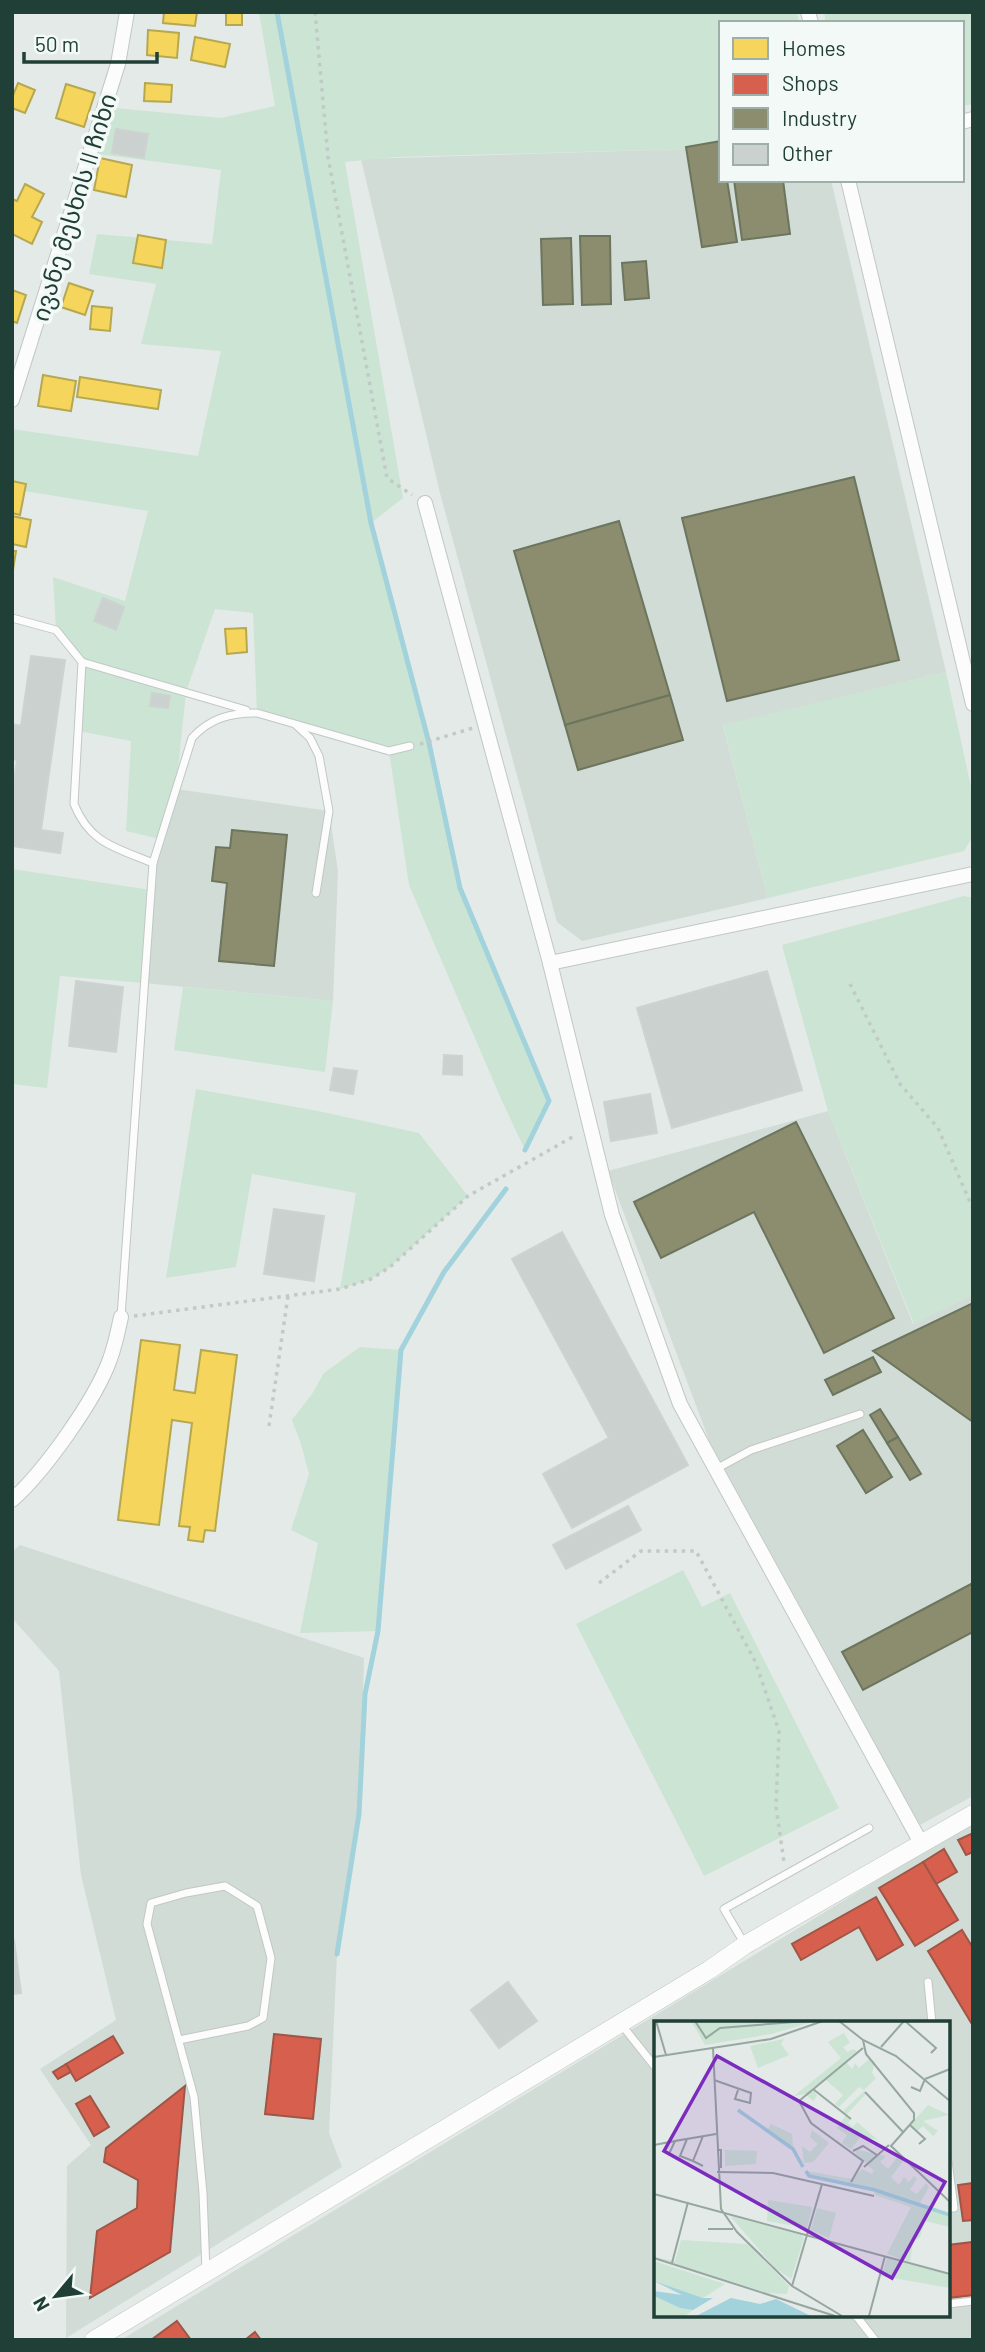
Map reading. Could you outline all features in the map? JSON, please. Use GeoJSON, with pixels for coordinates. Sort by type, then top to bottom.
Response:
{"type":"FeatureCollection","features":[{"type":"Feature","properties":{"kind":"street","name":"ივანე მესხის II ჩიხი"},"geometry":{"type":"LineString","coordinates":[[12,400],[118,64],[127,12]]}},
{"type":"Feature","properties":{"kind":"street"},"geometry":{"type":"LineString","coordinates":[[848,182],[973,704]]}},
{"type":"Feature","properties":{"kind":"street"},"geometry":{"type":"LineString","coordinates":[[425,503],[550,963],[612,1215],[680,1404],[921,1843]]}},
{"type":"Feature","properties":{"kind":"street"},"geometry":{"type":"LineString","coordinates":[[550,963],[973,874]]}},
{"type":"Feature","properties":{"kind":"street"},"geometry":{"type":"LineString","coordinates":[[12,1500],[42,1467],[85,1409],[110,1360],[121,1317]]}},
{"type":"Feature","properties":{"kind":"street"},"geometry":{"type":"LineString","coordinates":[[94,2340],[709,1970],[745,1945],[973,1814]]}},
{"type":"Feature","properties":{"kind":"lane"},"geometry":{"type":"LineString","coordinates":[[12,618],[56,630],[82,663],[389,751],[410,746]]}},
{"type":"Feature","properties":{"kind":"lane"},"geometry":{"type":"LineString","coordinates":[[82,663],[74,804],[81,821],[97,839],[153,863]]}},
{"type":"Feature","properties":{"kind":"lane"},"geometry":{"type":"LineString","coordinates":[[121,1317],[153,863],[192,738],[203,725],[220,717],[257,713]]}},
{"type":"Feature","properties":{"kind":"lane"},"geometry":{"type":"LineString","coordinates":[[295,724],[310,738],[319,756],[329,811],[316,893]]}},
{"type":"Feature","properties":{"kind":"lane"},"geometry":{"type":"LineString","coordinates":[[715,1469],[751,1450],[860,1413]]}},
{"type":"Feature","properties":{"kind":"lane"},"geometry":{"type":"LineString","coordinates":[[745,1945],[724,1909],[869,1828]]}},
{"type":"Feature","properties":{"kind":"lane"},"geometry":{"type":"LineString","coordinates":[[179,2040],[248,2026],[263,2018],[271,1958],[257,1906],[225,1886],[151,1903],[146,1924],[194,2097],[203,2193],[206,2272]]}},
{"type":"Feature","properties":{"kind":"lane"},"geometry":{"type":"LineString","coordinates":[[928,1982],[932,2021]]}},
{"type":"Feature","properties":{"kind":"lane"},"geometry":{"type":"LineString","coordinates":[[620,2023],[654,2066]]}},
{"type":"Feature","properties":{"kind":"lane"},"geometry":{"type":"LineString","coordinates":[[950,2177],[954,2208],[950,2208]]}},
{"type":"Feature","properties":{"kind":"lane"},"geometry":{"type":"LineString","coordinates":[[950,2304],[973,2301]]}},
{"type":"Feature","properties":{"kind":"lane"},"geometry":{"type":"LineString","coordinates":[[857,2317],[875,2340]]}},
{"type":"Feature","properties":{"kind":"path"},"geometry":{"type":"LineString","coordinates":[[315,12],[328,157],[387,478],[425,503]]}},
{"type":"Feature","properties":{"kind":"path"},"geometry":{"type":"LineString","coordinates":[[410,746],[429,743],[485,724]]}},
{"type":"Feature","properties":{"kind":"path"},"geometry":{"type":"LineString","coordinates":[[850,984],[900,1084],[938,1128],[973,1209]]}},
{"type":"Feature","properties":{"kind":"path"},"geometry":{"type":"LineString","coordinates":[[121,1317],[340,1289],[371,1279],[390,1267],[468,1196],[590,1128]]}},
{"type":"Feature","properties":{"kind":"path"},"geometry":{"type":"LineString","coordinates":[[269,1426],[288,1296]]}},
{"type":"Feature","properties":{"kind":"path"},"geometry":{"type":"LineString","coordinates":[[599,1583],[641,1551],[695,1551],[755,1661],[779,1731],[776,1807],[786,1874]]}},
{"type":"Feature","properties":{"kind":"shaded area"},"geometry":{"type":"Polygon","coordinates":[[[719,148],[719,182],[831,182],[946,672],[723,726],[768,898],[582,941],[557,922],[440,493],[361,159],[719,148]]]}},
{"type":"Feature","properties":{"kind":"shaded area"},"geometry":{"type":"Polygon","coordinates":[[[176,789],[329,811],[338,871],[333,1001],[144,983],[153,863],[176,789]]]}},
{"type":"Feature","properties":{"kind":"shaded area"},"geometry":{"type":"Polygon","coordinates":[[[828,1111],[913,1324],[973,1294],[973,1796],[920,1825],[709,1440],[608,1171],[828,1111]]]}},
{"type":"Feature","properties":{"kind":"shaded area"},"geometry":{"type":"Polygon","coordinates":[[[20,1545],[364,1658],[359,1814],[337,1954],[329,2133],[342,2167],[66,2338],[67,2166],[91,2145],[40,2069],[116,2020],[81,1875],[59,1671],[12,1618],[12,1552],[20,1545]]]}},
{"type":"Feature","properties":{"kind":"shaded area"},"geometry":{"type":"Polygon","coordinates":[[[973,1822],[973,2340],[121,2340],[973,1822]]]}},
{"type":"Feature","properties":{"kind":"green space"},"geometry":{"type":"Polygon","coordinates":[[[259,12],[797,12],[799,21],[719,21],[719,148],[395,157],[345,162],[403,498],[371,523],[429,742],[460,888],[549,1101],[525,1150],[409,885],[389,751],[257,713],[253,613],[215,609],[186,692],[176,789],[160,839],[126,831],[131,741],[79,731],[82,663],[56,630],[53,577],[125,601],[148,511],[12,489],[12,429],[198,456],[221,351],[141,344],[156,284],[89,274],[97,234],[212,244],[221,170],[90,153],[104,107],[221,118],[275,106],[259,12]]]}},
{"type":"Feature","properties":{"kind":"green space"},"geometry":{"type":"Polygon","coordinates":[[[824,12],[973,12],[973,104],[964,106],[964,21],[826,21],[824,12]]]}},
{"type":"Feature","properties":{"kind":"green space"},"geometry":{"type":"Polygon","coordinates":[[[946,672],[973,796],[973,836],[964,851],[768,898],[723,725],[946,672]]]}},
{"type":"Feature","properties":{"kind":"green space"},"geometry":{"type":"Polygon","coordinates":[[[12,869],[151,890],[144,983],[60,976],[47,1088],[12,1084],[12,869]]]}},
{"type":"Feature","properties":{"kind":"green space"},"geometry":{"type":"Polygon","coordinates":[[[964,896],[973,898],[973,1294],[914,1324],[828,1111],[782,945],[964,896]]]}},
{"type":"Feature","properties":{"kind":"green space"},"geometry":{"type":"Polygon","coordinates":[[[183,987],[333,1001],[325,1072],[174,1050],[183,987]]]}},
{"type":"Feature","properties":{"kind":"green space"},"geometry":{"type":"Polygon","coordinates":[[[196,1089],[419,1133],[468,1196],[390,1267],[371,1279],[340,1289],[356,1193],[252,1174],[236,1267],[166,1278],[196,1089]]]}},
{"type":"Feature","properties":{"kind":"green space"},"geometry":{"type":"Polygon","coordinates":[[[360,1347],[401,1350],[378,1631],[300,1633],[318,1543],[291,1530],[309,1474],[292,1420],[324,1373],[360,1347]]]}},
{"type":"Feature","properties":{"kind":"green space"},"geometry":{"type":"Polygon","coordinates":[[[683,1570],[702,1607],[730,1593],[839,1808],[704,1876],[576,1624],[683,1570]]]}},
{"type":"Feature","properties":{"kind":"building: Homes"},"geometry":{"type":"Polygon","coordinates":[[[164,12],[197,12],[195,26],[163,23],[164,12]]]}},
{"type":"Feature","properties":{"kind":"building: Homes"},"geometry":{"type":"Polygon","coordinates":[[[226,12],[242,12],[242,25],[226,25],[226,12]]]}},
{"type":"Feature","properties":{"kind":"building: Homes"},"geometry":{"type":"Polygon","coordinates":[[[148,30],[179,33],[177,58],[147,55],[148,30]]]}},
{"type":"Feature","properties":{"kind":"building: Homes"},"geometry":{"type":"Polygon","coordinates":[[[195,37],[230,44],[225,67],[191,60],[195,37]]]}},
{"type":"Feature","properties":{"kind":"building: Homes"},"geometry":{"type":"Polygon","coordinates":[[[18,83],[35,90],[25,113],[12,108],[12,98],[18,83]]]}},
{"type":"Feature","properties":{"kind":"building: Homes"},"geometry":{"type":"Polygon","coordinates":[[[145,83],[172,85],[171,102],[144,101],[145,83]]]}},
{"type":"Feature","properties":{"kind":"building: Homes"},"geometry":{"type":"Polygon","coordinates":[[[66,84],[95,93],[84,127],[56,118],[66,84]]]}},
{"type":"Feature","properties":{"kind":"building: Homes"},"geometry":{"type":"Polygon","coordinates":[[[100,158],[132,165],[126,197],[94,190],[100,158]]]}},
{"type":"Feature","properties":{"kind":"building: Homes"},"geometry":{"type":"Polygon","coordinates":[[[25,184],[44,194],[32,217],[42,222],[32,244],[12,234],[12,199],[17,201],[25,184]]]}},
{"type":"Feature","properties":{"kind":"building: Homes"},"geometry":{"type":"Polygon","coordinates":[[[138,235],[166,240],[162,268],[133,263],[138,235]]]}},
{"type":"Feature","properties":{"kind":"building: Homes"},"geometry":{"type":"Polygon","coordinates":[[[69,283],[93,291],[85,315],[61,307],[69,283]]]}},
{"type":"Feature","properties":{"kind":"building: Homes"},"geometry":{"type":"Polygon","coordinates":[[[12,290],[26,295],[17,323],[12,321],[12,290]]]}},
{"type":"Feature","properties":{"kind":"building: Homes"},"geometry":{"type":"Polygon","coordinates":[[[92,306],[112,308],[110,331],[90,329],[92,306]]]}},
{"type":"Feature","properties":{"kind":"building: Homes"},"geometry":{"type":"Polygon","coordinates":[[[43,375],[76,381],[71,411],[38,406],[43,375]]]}},
{"type":"Feature","properties":{"kind":"building: Homes"},"geometry":{"type":"Polygon","coordinates":[[[80,377],[161,390],[158,409],[77,397],[80,377]]]}},
{"type":"Feature","properties":{"kind":"building: Homes"},"geometry":{"type":"Polygon","coordinates":[[[12,481],[26,484],[20,515],[12,513],[12,481]]]}},
{"type":"Feature","properties":{"kind":"building: Homes"},"geometry":{"type":"Polygon","coordinates":[[[12,516],[31,520],[26,547],[12,544],[12,516]]]}},
{"type":"Feature","properties":{"kind":"building: Homes"},"geometry":{"type":"Polygon","coordinates":[[[12,551],[16,551],[12,576],[12,551]]]}},
{"type":"Feature","properties":{"kind":"building: Homes"},"geometry":{"type":"Polygon","coordinates":[[[246,628],[247,652],[227,654],[225,629],[246,628]]]}},
{"type":"Feature","properties":{"kind":"building: Homes"},"geometry":{"type":"Polygon","coordinates":[[[141,1340],[180,1345],[174,1390],[195,1393],[201,1350],[237,1355],[215,1531],[205,1530],[203,1542],[188,1540],[190,1527],[179,1526],[192,1423],[172,1420],[159,1525],[118,1520],[141,1340]]]}},
{"type":"Feature","properties":{"kind":"building: Shops"},"geometry":{"type":"Polygon","coordinates":[[[973,1833],[973,1852],[966,1855],[958,1840],[973,1833]]]}},
{"type":"Feature","properties":{"kind":"building: Shops"},"geometry":{"type":"Polygon","coordinates":[[[944,1849],[957,1872],[936,1884],[923,1862],[944,1849]]]}},
{"type":"Feature","properties":{"kind":"building: Shops"},"geometry":{"type":"Polygon","coordinates":[[[923,1862],[958,1920],[915,1946],[879,1888],[923,1862]]]}},
{"type":"Feature","properties":{"kind":"building: Shops"},"geometry":{"type":"Polygon","coordinates":[[[876,1897],[903,1945],[877,1960],[859,1927],[801,1960],[792,1944],[876,1897]]]}},
{"type":"Feature","properties":{"kind":"building: Shops"},"geometry":{"type":"Polygon","coordinates":[[[962,1930],[973,1948],[973,2026],[928,1951],[962,1930]]]}},
{"type":"Feature","properties":{"kind":"building: Shops"},"geometry":{"type":"Polygon","coordinates":[[[274,2034],[321,2039],[313,2119],[265,2114],[274,2034]]]}},
{"type":"Feature","properties":{"kind":"building: Shops"},"geometry":{"type":"Polygon","coordinates":[[[113,2036],[123,2053],[76,2081],[66,2064],[113,2036]]]}},
{"type":"Feature","properties":{"kind":"building: Shops"},"geometry":{"type":"Polygon","coordinates":[[[66,2064],[71,2072],[58,2079],[53,2072],[66,2064]]]}},
{"type":"Feature","properties":{"kind":"building: Shops"},"geometry":{"type":"Polygon","coordinates":[[[185,2086],[170,2252],[90,2298],[97,2231],[137,2208],[138,2180],[104,2162],[106,2148],[185,2086]]]}},
{"type":"Feature","properties":{"kind":"building: Shops"},"geometry":{"type":"Polygon","coordinates":[[[90,2096],[109,2127],[94,2136],[76,2104],[90,2096]]]}},
{"type":"Feature","properties":{"kind":"building: Shops"},"geometry":{"type":"Polygon","coordinates":[[[973,2183],[973,2220],[963,2221],[958,2185],[973,2183]]]}},
{"type":"Feature","properties":{"kind":"building: Shops"},"geometry":{"type":"Polygon","coordinates":[[[973,2242],[973,2295],[950,2298],[950,2245],[973,2242]]]}},
{"type":"Feature","properties":{"kind":"building: Shops"},"geometry":{"type":"Polygon","coordinates":[[[177,2321],[191,2340],[151,2340],[177,2321]]]}},
{"type":"Feature","properties":{"kind":"building: Shops"},"geometry":{"type":"Polygon","coordinates":[[[255,2332],[261,2340],[245,2340],[255,2332]]]}},
{"type":"Feature","properties":{"kind":"building: Industry"},"geometry":{"type":"Polygon","coordinates":[[[719,141],[719,182],[727,182],[737,242],[702,247],[686,147],[719,141]]]}},
{"type":"Feature","properties":{"kind":"building: Industry"},"geometry":{"type":"Polygon","coordinates":[[[734,182],[783,182],[790,234],[742,240],[734,182]]]}},
{"type":"Feature","properties":{"kind":"building: Industry"},"geometry":{"type":"Polygon","coordinates":[[[580,236],[610,236],[611,304],[582,305],[580,236]]]}},
{"type":"Feature","properties":{"kind":"building: Industry"},"geometry":{"type":"Polygon","coordinates":[[[571,238],[573,304],[543,305],[541,239],[571,238]]]}},
{"type":"Feature","properties":{"kind":"building: Industry"},"geometry":{"type":"Polygon","coordinates":[[[646,261],[649,298],[625,300],[622,263],[646,261]]]}},
{"type":"Feature","properties":{"kind":"building: Industry"},"geometry":{"type":"Polygon","coordinates":[[[854,477],[899,660],[727,701],[682,518],[854,477]]]}},
{"type":"Feature","properties":{"kind":"building: Industry"},"geometry":{"type":"Polygon","coordinates":[[[619,521],[670,695],[565,725],[514,551],[619,521]]]}},
{"type":"Feature","properties":{"kind":"building: Industry"},"geometry":{"type":"Polygon","coordinates":[[[670,695],[683,740],[578,770],[565,725],[670,695]]]}},
{"type":"Feature","properties":{"kind":"building: Industry"},"geometry":{"type":"Polygon","coordinates":[[[232,830],[287,835],[274,966],[219,961],[227,883],[212,881],[216,847],[230,848],[232,830]]]}},
{"type":"Feature","properties":{"kind":"building: Industry"},"geometry":{"type":"Polygon","coordinates":[[[796,1122],[894,1318],[824,1353],[754,1212],[661,1258],[634,1202],[796,1122]]]}},
{"type":"Feature","properties":{"kind":"building: Industry"},"geometry":{"type":"Polygon","coordinates":[[[973,1303],[973,1422],[873,1351],[973,1303]]]}},
{"type":"Feature","properties":{"kind":"building: Industry"},"geometry":{"type":"Polygon","coordinates":[[[873,1357],[881,1372],[833,1395],[825,1380],[873,1357]]]}},
{"type":"Feature","properties":{"kind":"building: Industry"},"geometry":{"type":"Polygon","coordinates":[[[880,1409],[898,1437],[887,1443],[870,1415],[880,1409]]]}},
{"type":"Feature","properties":{"kind":"building: Industry"},"geometry":{"type":"Polygon","coordinates":[[[863,1430],[892,1477],[866,1493],[837,1446],[863,1430]]]}},
{"type":"Feature","properties":{"kind":"building: Industry"},"geometry":{"type":"Polygon","coordinates":[[[898,1437],[921,1474],[910,1480],[887,1443],[898,1437]]]}},
{"type":"Feature","properties":{"kind":"building: Industry"},"geometry":{"type":"Polygon","coordinates":[[[973,1583],[973,1632],[863,1690],[842,1652],[973,1583]]]}},
{"type":"Feature","properties":{"kind":"building: Other"},"geometry":{"type":"Polygon","coordinates":[[[116,129],[148,134],[144,158],[112,153],[116,129]]]}},
{"type":"Feature","properties":{"kind":"building: Other"},"geometry":{"type":"Polygon","coordinates":[[[103,598],[124,607],[116,630],[94,621],[103,598]]]}},
{"type":"Feature","properties":{"kind":"building: Other"},"geometry":{"type":"Polygon","coordinates":[[[31,656],[65,660],[41,830],[63,833],[60,853],[12,846],[12,793],[17,760],[12,759],[12,724],[21,726],[31,656]]]}},
{"type":"Feature","properties":{"kind":"building: Other"},"geometry":{"type":"Polygon","coordinates":[[[152,693],[170,696],[168,708],[150,706],[152,693]]]}},
{"type":"Feature","properties":{"kind":"building: Other"},"geometry":{"type":"Polygon","coordinates":[[[767,971],[802,1090],[672,1128],[637,1008],[767,971]]]}},
{"type":"Feature","properties":{"kind":"building: Other"},"geometry":{"type":"Polygon","coordinates":[[[76,981],[123,987],[116,1052],[69,1046],[76,981]]]}},
{"type":"Feature","properties":{"kind":"building: Other"},"geometry":{"type":"Polygon","coordinates":[[[444,1055],[462,1056],[462,1075],[443,1074],[444,1055]]]}},
{"type":"Feature","properties":{"kind":"building: Other"},"geometry":{"type":"Polygon","coordinates":[[[334,1068],[357,1071],[353,1094],[330,1090],[334,1068]]]}},
{"type":"Feature","properties":{"kind":"building: Other"},"geometry":{"type":"Polygon","coordinates":[[[650,1094],[657,1133],[611,1141],[604,1102],[650,1094]]]}},
{"type":"Feature","properties":{"kind":"building: Other"},"geometry":{"type":"Polygon","coordinates":[[[274,1209],[324,1216],[314,1281],[264,1274],[274,1209]]]}},
{"type":"Feature","properties":{"kind":"building: Other"},"geometry":{"type":"Polygon","coordinates":[[[562,1232],[688,1465],[572,1528],[543,1474],[609,1438],[512,1259],[562,1232]]]}},
{"type":"Feature","properties":{"kind":"building: Other"},"geometry":{"type":"Polygon","coordinates":[[[628,1506],[641,1530],[566,1569],[553,1545],[628,1506]]]}},
{"type":"Feature","properties":{"kind":"building: Other"},"geometry":{"type":"Polygon","coordinates":[[[12,1940],[21,1993],[12,1994],[12,1940]]]}},
{"type":"Feature","properties":{"kind":"building: Other"},"geometry":{"type":"Polygon","coordinates":[[[508,1982],[537,2021],[499,2048],[471,2010],[508,1982]]]}},
{"type":"Feature","properties":{"kind":"waterway"},"geometry":{"type":"LineString","coordinates":[[277,12],[371,523],[429,743],[460,888],[549,1101],[525,1150]]}},
{"type":"Feature","properties":{"kind":"waterway"},"geometry":{"type":"LineString","coordinates":[[337,1954],[359,1814],[365,1694],[378,1631],[401,1350],[444,1272],[506,1189]]}}]}
